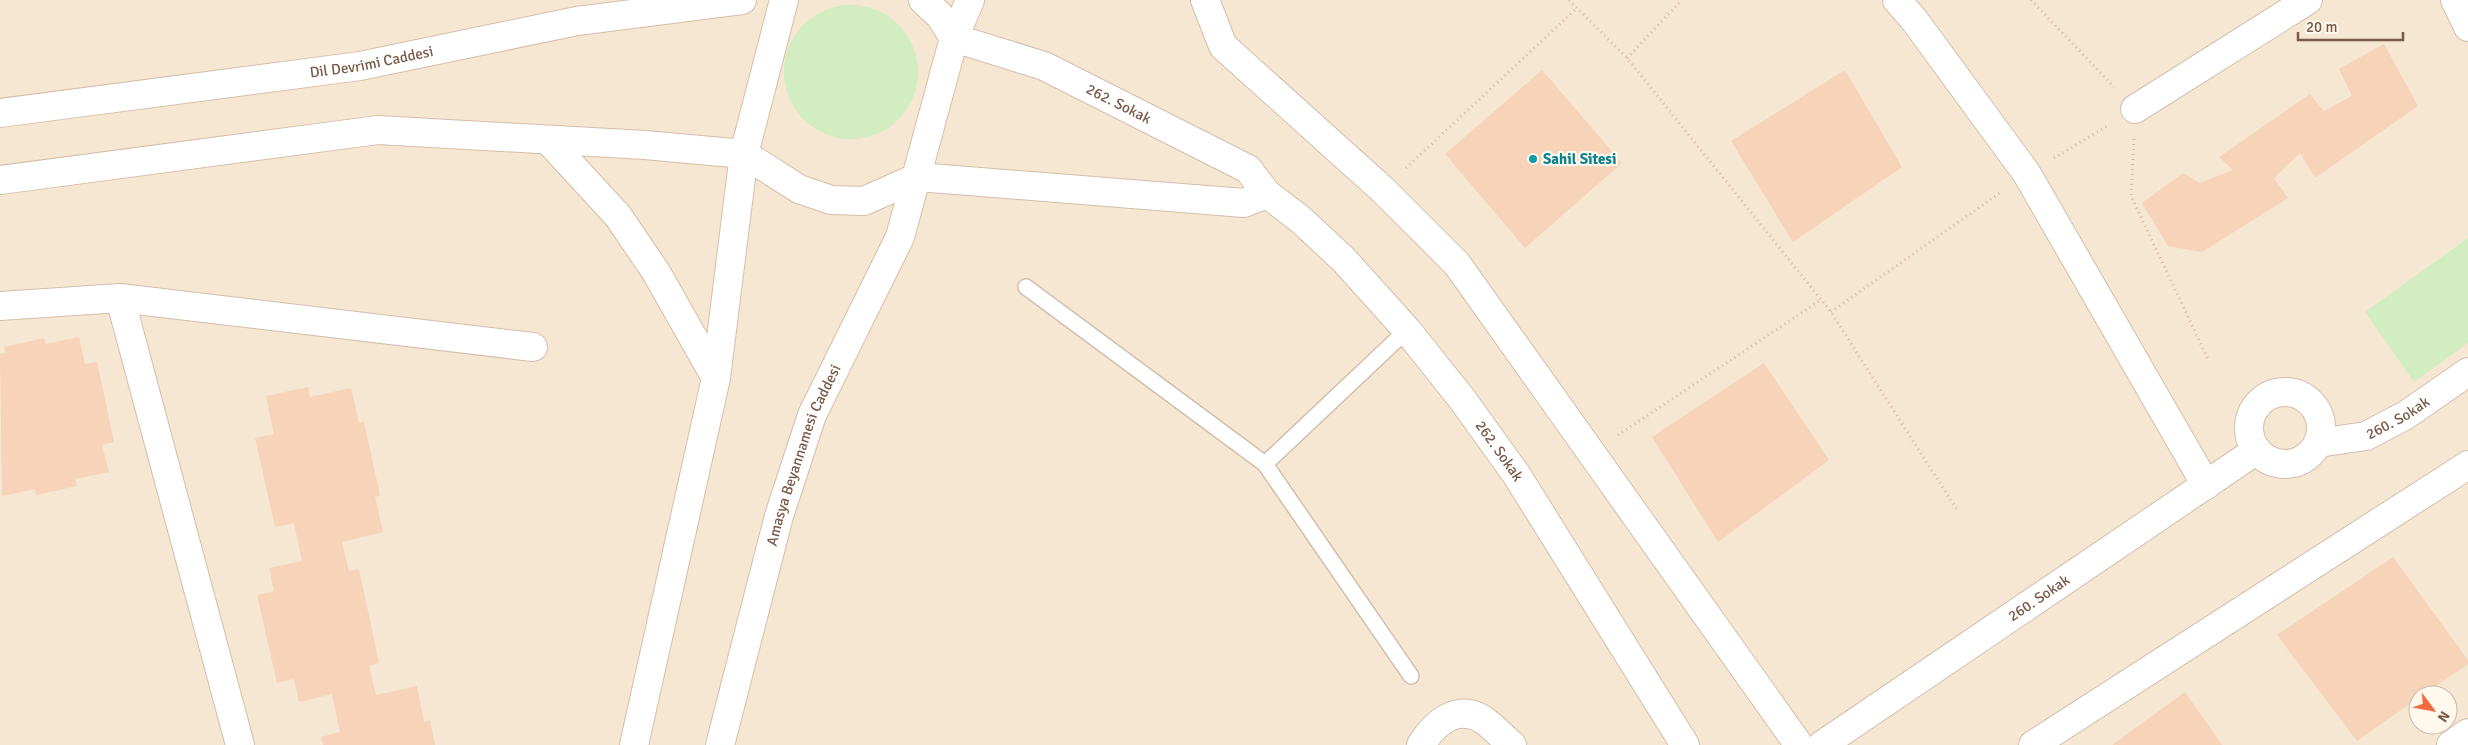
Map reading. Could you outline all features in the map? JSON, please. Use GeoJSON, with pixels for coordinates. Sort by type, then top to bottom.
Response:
{"type":"FeatureCollection","features":[{"type":"Feature","properties":{"kind":"street","name":"Dil Devrimi Caddesi"},"geometry":{"type":"LineString","coordinates":[[0,113],[360,66],[578,21],[742,0]]}},
{"type":"Feature","properties":{"kind":"street"},"geometry":{"type":"LineString","coordinates":[[634,745],[716,378],[744,154],[784,0]]}},
{"type":"Feature","properties":{"kind":"street"},"geometry":{"type":"LineString","coordinates":[[923,0],[940,16],[954,38]]}},
{"type":"Feature","properties":{"kind":"street"},"geometry":{"type":"LineString","coordinates":[[954,38],[970,0]]}},
{"type":"Feature","properties":{"kind":"street"},"geometry":{"type":"LineString","coordinates":[[1205,0],[1223,46],[1383,190],[1457,264],[1799,745]]}},
{"type":"Feature","properties":{"kind":"street"},"geometry":{"type":"LineString","coordinates":[[1897,0],[1915,21],[2027,174],[2206,485]]}},
{"type":"Feature","properties":{"kind":"street"},"geometry":{"type":"LineString","coordinates":[[2135,109],[2308,0]]}},
{"type":"Feature","properties":{"kind":"street"},"geometry":{"type":"LineString","coordinates":[[2455,0],[2468,27]]}},
{"type":"Feature","properties":{"kind":"street","name":"Amasya Beyannamesi Caddesi"},"geometry":{"type":"LineString","coordinates":[[720,745],[779,516],[812,415],[900,237],[918,177],[954,38]]}},
{"type":"Feature","properties":{"kind":"street","name":"262. Sokak"},"geometry":{"type":"LineString","coordinates":[[954,38],[1044,66],[1248,169],[1267,194],[1300,219],[1343,259],[1407,330],[1462,399],[1516,474],[1685,745]]}},
{"type":"Feature","properties":{"kind":"street"},"geometry":{"type":"LineString","coordinates":[[0,180],[378,130],[645,145],[744,154],[799,189],[830,200],[864,201],[918,177],[1244,203],[1267,194]]}},
{"type":"Feature","properties":{"kind":"street"},"geometry":{"type":"LineString","coordinates":[[548,140],[618,216],[656,272],[716,378]]}},
{"type":"Feature","properties":{"kind":"street"},"geometry":{"type":"LineString","coordinates":[[0,306],[120,298],[533,347]]}},
{"type":"Feature","properties":{"kind":"street"},"geometry":{"type":"LineString","coordinates":[[120,298],[240,745]]}},
{"type":"Feature","properties":{"kind":"street","name":"260. Sokak"},"geometry":{"type":"LineString","coordinates":[[2318,443],[2366,436],[2406,415],[2468,372]]}},
{"type":"Feature","properties":{"kind":"street"},"geometry":{"type":"LineString","coordinates":[[2286,391],[2298,393],[2308,399],[2316,408],[2321,419],[2322,431],[2318,443],[2306,457],[2290,464],[2277,463],[2266,458],[2257,450],[2251,440],[2250,417],[2256,406],[2264,398],[2274,393],[2286,391]]}},
{"type":"Feature","properties":{"kind":"street","name":"260. Sokak"},"geometry":{"type":"LineString","coordinates":[[1822,745],[2257,450]]}},
{"type":"Feature","properties":{"kind":"street"},"geometry":{"type":"LineString","coordinates":[[2033,745],[2468,465]]}},
{"type":"Feature","properties":{"kind":"street"},"geometry":{"type":"LineString","coordinates":[[1421,745],[1434,726],[1449,715],[1467,714],[1482,719],[1512,745]]}},
{"type":"Feature","properties":{"kind":"street"},"geometry":{"type":"LineString","coordinates":[[2451,745],[2468,733]]}},
{"type":"Feature","properties":{"kind":"lane"},"geometry":{"type":"LineString","coordinates":[[1026,287],[1265,464],[1411,676]]}},
{"type":"Feature","properties":{"kind":"lane"},"geometry":{"type":"LineString","coordinates":[[1265,464],[1407,330]]}},
{"type":"Feature","properties":{"kind":"path"},"geometry":{"type":"LineString","coordinates":[[1569,0],[1627,58],[1831,312],[1957,510]]}},
{"type":"Feature","properties":{"kind":"path"},"geometry":{"type":"LineString","coordinates":[[1627,58],[1682,0]]}},
{"type":"Feature","properties":{"kind":"path"},"geometry":{"type":"LineString","coordinates":[[2031,0],[2135,109],[2131,196],[2208,359]]}},
{"type":"Feature","properties":{"kind":"path"},"geometry":{"type":"LineString","coordinates":[[1383,190],[1577,8]]}},
{"type":"Feature","properties":{"kind":"path"},"geometry":{"type":"LineString","coordinates":[[1831,312],[2027,174],[2135,109]]}},
{"type":"Feature","properties":{"kind":"path"},"geometry":{"type":"LineString","coordinates":[[1591,452],[1821,300]]}},
{"type":"Feature","properties":{"kind":"shaded area"},"geometry":{"type":"Polygon","coordinates":[[[0,0],[2468,0],[2468,745],[0,745],[0,0]]]}},
{"type":"Feature","properties":{"kind":"green space"},"geometry":{"type":"Polygon","coordinates":[[[851,5],[877,10],[888,16],[898,25],[907,35],[913,46],[918,72],[913,98],[907,109],[898,119],[888,128],[877,134],[851,139],[825,134],[814,128],[804,119],[795,109],[789,98],[784,72],[789,46],[795,35],[804,25],[814,16],[825,10],[851,5]]]}},
{"type":"Feature","properties":{"kind":"green space"},"geometry":{"type":"Polygon","coordinates":[[[2468,238],[2468,343],[2414,382],[2365,312],[2468,238]]]}},
{"type":"Feature","properties":{"kind":"building"},"geometry":{"type":"Polygon","coordinates":[[[2384,44],[2418,106],[2315,178],[2300,153],[2274,178],[2288,198],[2202,252],[2168,246],[2142,203],[2183,173],[2200,183],[2233,170],[2219,157],[2310,94],[2324,111],[2352,96],[2339,69],[2384,44]]]}},
{"type":"Feature","properties":{"kind":"building","name":"Sahil Sitesi"},"geometry":{"type":"Polygon","coordinates":[[[1542,70],[1622,163],[1525,248],[1445,154],[1542,70]]]}},
{"type":"Feature","properties":{"kind":"building"},"geometry":{"type":"Polygon","coordinates":[[[1845,70],[1902,167],[1793,242],[1731,141],[1845,70]]]}},
{"type":"Feature","properties":{"kind":"building"},"geometry":{"type":"Polygon","coordinates":[[[79,337],[85,364],[97,362],[114,442],[102,445],[109,472],[75,479],[77,486],[36,495],[35,489],[2,496],[0,354],[6,353],[4,347],[44,338],[46,344],[79,337]]]}},
{"type":"Feature","properties":{"kind":"building"},"geometry":{"type":"Polygon","coordinates":[[[1764,363],[1829,460],[1718,542],[1652,437],[1764,363]]]}},
{"type":"Feature","properties":{"kind":"building"},"geometry":{"type":"Polygon","coordinates":[[[308,387],[310,397],[351,388],[359,423],[364,422],[380,495],[375,497],[383,532],[342,542],[349,571],[359,569],[379,663],[369,666],[376,695],[417,686],[424,722],[430,720],[435,745],[323,745],[321,737],[340,732],[332,694],[299,702],[294,679],[277,683],[257,595],[274,591],[269,568],[302,561],[294,523],[275,527],[255,438],[274,434],[266,396],[308,387]]]}},
{"type":"Feature","properties":{"kind":"building"},"geometry":{"type":"Polygon","coordinates":[[[2393,557],[2468,660],[2468,664],[2438,685],[2408,685],[2408,705],[2357,741],[2277,635],[2393,557]]]}},
{"type":"Feature","properties":{"kind":"building"},"geometry":{"type":"Polygon","coordinates":[[[2185,692],[2222,745],[2112,745],[2185,692]]]}},
{"type":"Feature","properties":{"kind":"place","name":"Sahil Sitesi"},"geometry":{"type":"Point","coordinates":[1533,159]}}]}
